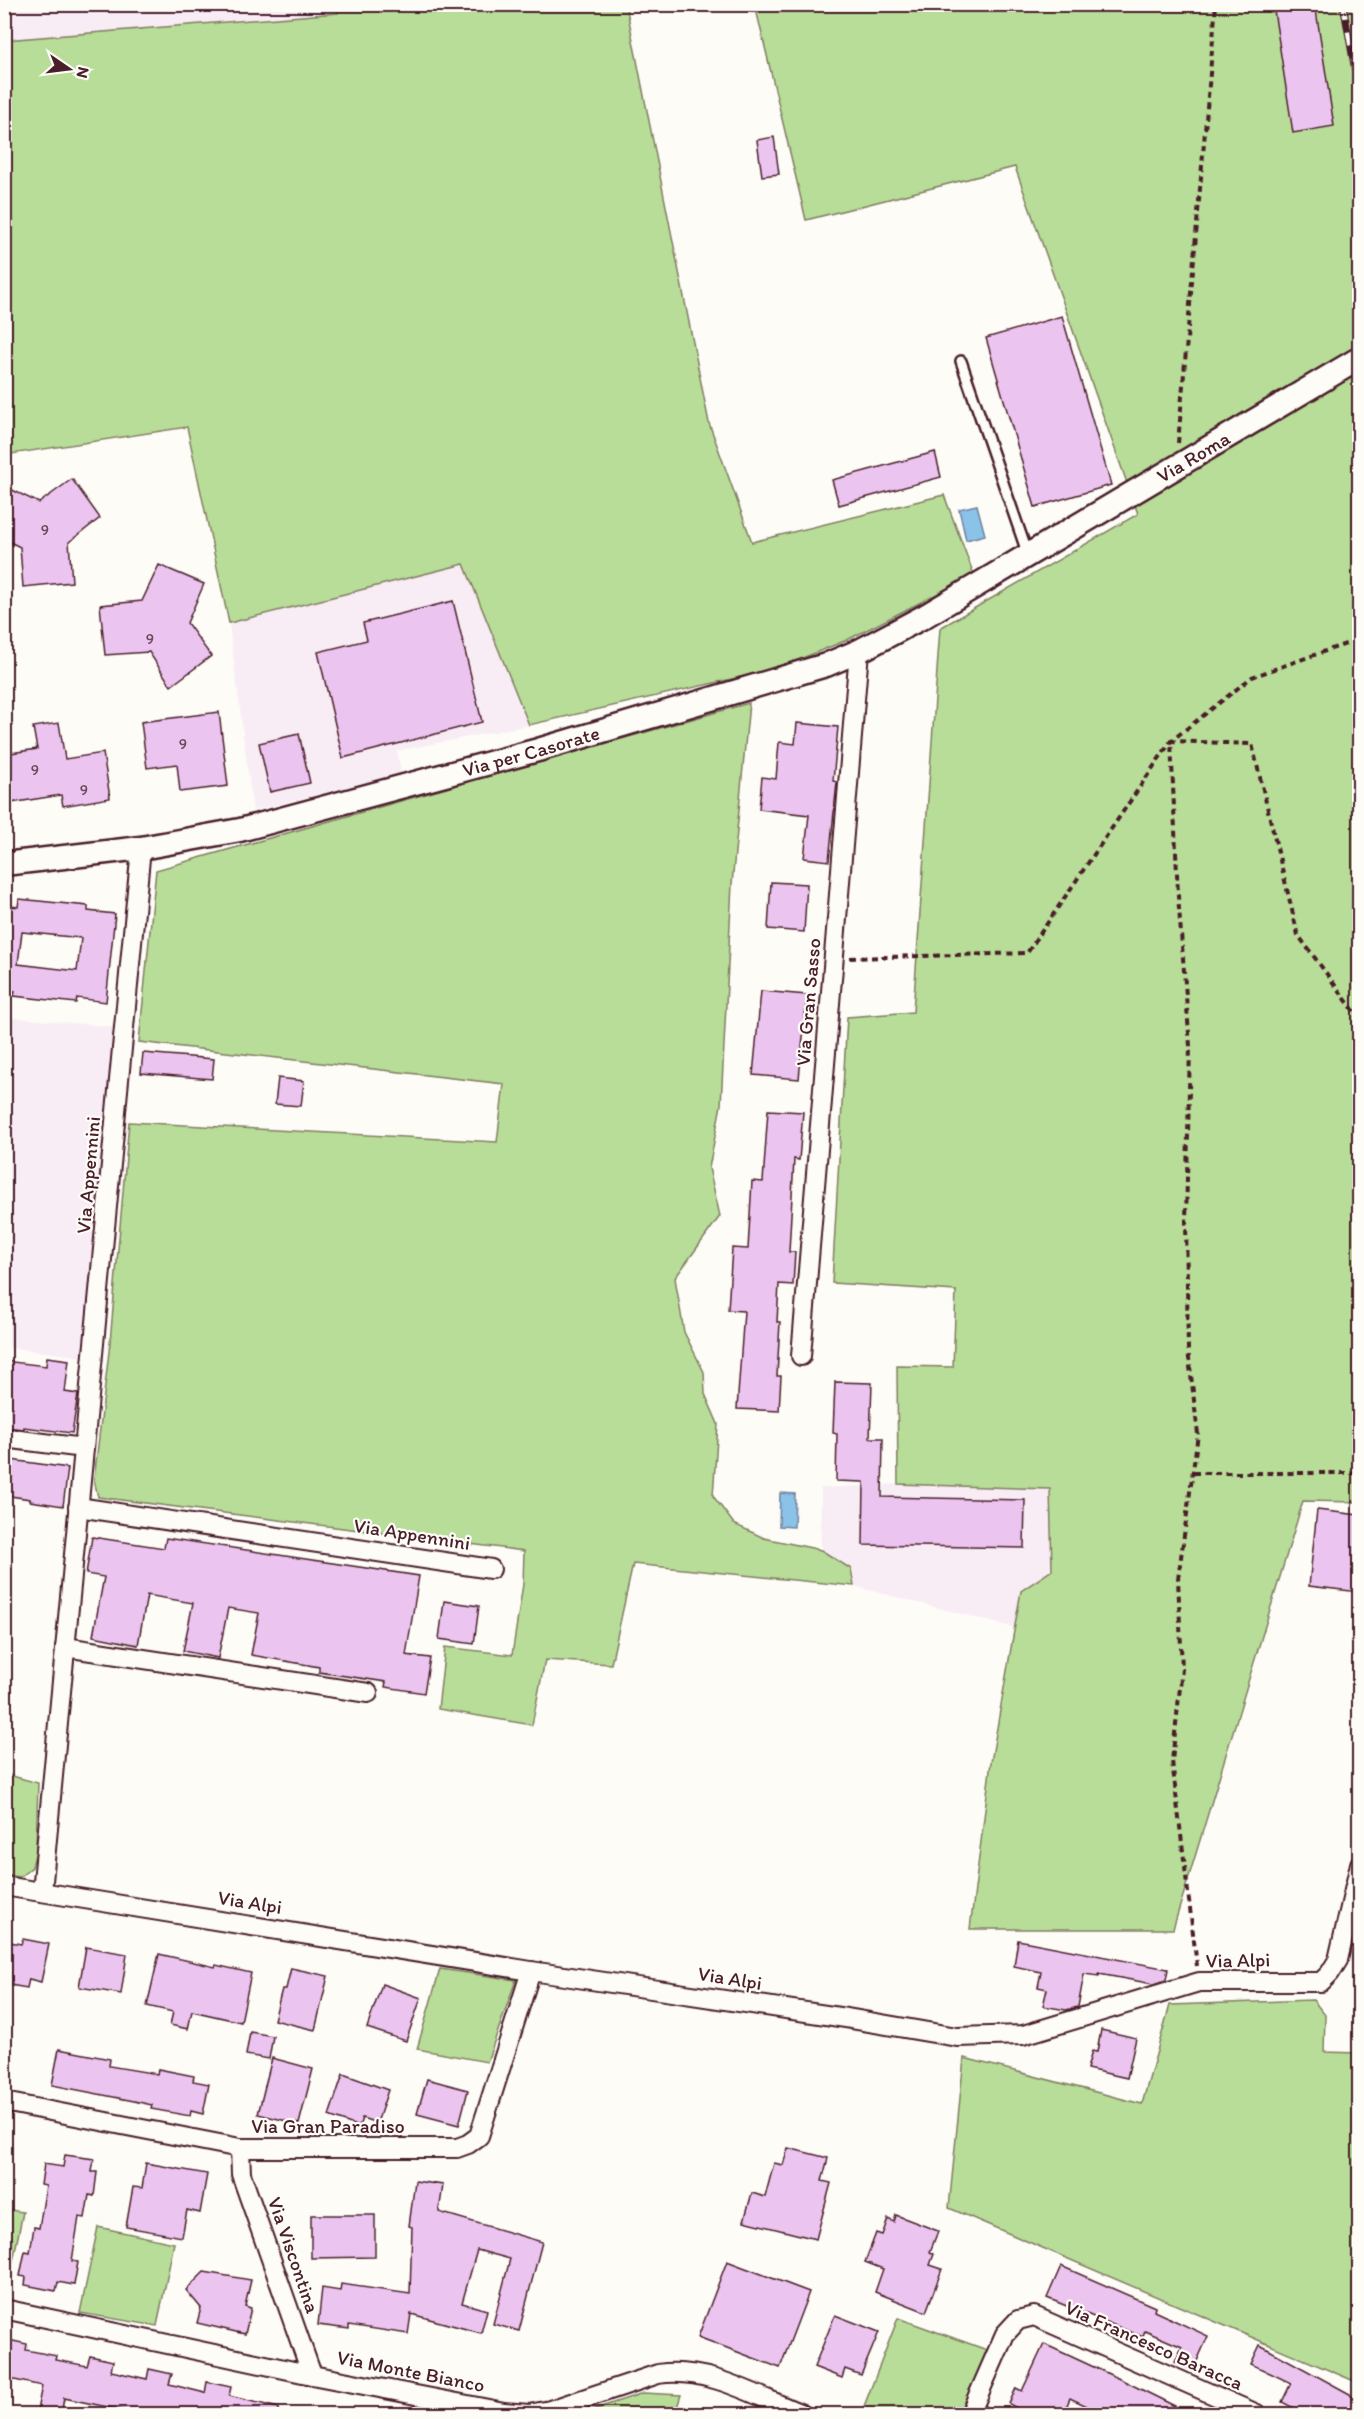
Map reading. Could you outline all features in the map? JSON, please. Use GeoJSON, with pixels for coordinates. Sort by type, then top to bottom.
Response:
{"type":"FeatureCollection","features":[{"type":"Feature","properties":{"kind":"street","name":"Via Roma"},"geometry":{"type":"LineString","coordinates":[[1028,555],[1359,358]]}},
{"type":"Feature","properties":{"kind":"street","name":"Via per Casorate"},"geometry":{"type":"LineString","coordinates":[[4,864],[141,848],[240,830],[538,750],[826,665],[859,651],[925,616],[1028,555]]}},
{"type":"Feature","properties":{"kind":"street","name":"Via Gran Sasso"},"geometry":{"type":"LineString","coordinates":[[801,1356],[859,651]]}},
{"type":"Feature","properties":{"kind":"street","name":"Via Appennini"},"geometry":{"type":"LineString","coordinates":[[42,1892],[141,848]]}},
{"type":"Feature","properties":{"kind":"street"},"geometry":{"type":"LineString","coordinates":[[4,1438],[84,1448]]}},
{"type":"Feature","properties":{"kind":"street","name":"Via Appennini"},"geometry":{"type":"LineString","coordinates":[[78,1507],[491,1569]]}},
{"type":"Feature","properties":{"kind":"street"},"geometry":{"type":"LineString","coordinates":[[65,1647],[368,1693]]}},
{"type":"Feature","properties":{"kind":"street","name":"Via Alpi"},"geometry":{"type":"LineString","coordinates":[[4,1886],[957,2037],[1023,2035],[1199,1982],[1321,1982],[1330,1974],[1338,1960],[1359,1864]]}},
{"type":"Feature","properties":{"kind":"street","name":"Via Gran Paradiso"},"geometry":{"type":"LineString","coordinates":[[4,2102],[240,2148],[457,2148],[479,2136],[531,1971]]}},
{"type":"Feature","properties":{"kind":"street","name":"Via Viscontina"},"geometry":{"type":"LineString","coordinates":[[240,2148],[241,2174],[312,2375]]}},
{"type":"Feature","properties":{"kind":"street","name":"Via Monte Bianco"},"geometry":{"type":"LineString","coordinates":[[4,2309],[312,2375],[504,2412],[529,2414],[550,2410],[658,2374],[680,2373],[728,2384],[802,2415]]}},
{"type":"Feature","properties":{"kind":"street","name":"Via Francesco Baracca"},"geometry":{"type":"LineString","coordinates":[[970,2415],[1005,2334],[1018,2320],[1034,2316],[1257,2415]]}},
{"type":"Feature","properties":{"kind":"lane"},"geometry":{"type":"LineString","coordinates":[[961,361],[1028,555]]}},
{"type":"Feature","properties":{"kind":"path"},"geometry":{"type":"LineString","coordinates":[[1176,468],[1216,4]]}},
{"type":"Feature","properties":{"kind":"path"},"geometry":{"type":"LineString","coordinates":[[834,958],[1027,953],[1171,741],[1252,677],[1359,639]]}},
{"type":"Feature","properties":{"kind":"path"},"geometry":{"type":"LineString","coordinates":[[1171,741],[1252,744],[1298,935],[1359,1019]]}},
{"type":"Feature","properties":{"kind":"path"},"geometry":{"type":"LineString","coordinates":[[1171,741],[1178,896],[1190,1046],[1186,1221],[1188,1350],[1198,1434],[1178,1579],[1182,1669],[1172,1761],[1199,1982]]}},
{"type":"Feature","properties":{"kind":"path"},"geometry":{"type":"LineString","coordinates":[[1193,1473],[1359,1473]]}},
{"type":"Feature","properties":{"kind":"shaded area"},"geometry":{"type":"Polygon","coordinates":[[[5,5],[338,5],[338,13],[5,40],[5,5]]]}},
{"type":"Feature","properties":{"kind":"shaded area"},"geometry":{"type":"Polygon","coordinates":[[[464,563],[529,725],[397,751],[401,773],[253,811],[229,623],[464,563]]]}},
{"type":"Feature","properties":{"kind":"shaded area"},"geometry":{"type":"Polygon","coordinates":[[[5,1017],[116,1027],[84,1357],[5,1347],[5,1017]]]}},
{"type":"Feature","properties":{"kind":"shaded area"},"geometry":{"type":"Polygon","coordinates":[[[898,1484],[1050,1489],[1052,1570],[1021,1591],[1015,1628],[854,1586],[851,1569],[821,1550],[821,1488],[898,1484]]]}},
{"type":"Feature","properties":{"kind":"green space"},"geometry":{"type":"Polygon","coordinates":[[[338,5],[626,5],[709,423],[752,542],[944,495],[974,575],[847,640],[775,669],[529,725],[464,564],[229,623],[187,427],[5,455],[5,40],[338,13],[338,5]]]}},
{"type":"Feature","properties":{"kind":"green space"},"geometry":{"type":"Polygon","coordinates":[[[755,5],[1359,5],[1359,1502],[1303,1501],[1173,1929],[970,1929],[991,1762],[1021,1591],[1052,1570],[1050,1489],[898,1484],[897,1366],[953,1367],[956,1291],[832,1283],[847,1017],[913,1012],[940,628],[1138,514],[1015,167],[806,220],[755,5]]]}},
{"type":"Feature","properties":{"kind":"green space"},"geometry":{"type":"Polygon","coordinates":[[[749,703],[732,884],[721,1105],[709,1168],[720,1216],[675,1278],[684,1332],[704,1372],[705,1394],[718,1424],[713,1496],[734,1524],[764,1538],[821,1550],[851,1569],[854,1586],[633,1564],[611,1664],[545,1660],[532,1725],[438,1709],[445,1647],[512,1655],[523,1584],[524,1551],[98,1497],[94,1480],[110,1343],[129,1122],[497,1142],[504,1084],[139,1042],[156,870],[749,703]]]}},
{"type":"Feature","properties":{"kind":"green space"},"geometry":{"type":"Polygon","coordinates":[[[5,1774],[38,1783],[36,1850],[32,1867],[20,1877],[5,1875],[5,1774]]]}},
{"type":"Feature","properties":{"kind":"green space"},"geometry":{"type":"Polygon","coordinates":[[[440,1969],[516,1980],[487,2062],[417,2049],[440,1969]]]}},
{"type":"Feature","properties":{"kind":"green space"},"geometry":{"type":"Polygon","coordinates":[[[1313,2000],[1325,2015],[1324,2052],[1359,2053],[1359,2383],[949,2208],[964,2058],[1142,2104],[1170,2005],[1313,2000]]]}},
{"type":"Feature","properties":{"kind":"green space"},"geometry":{"type":"Polygon","coordinates":[[[4,2209],[23,2212],[6,2295],[4,2295],[4,2209]]]}},
{"type":"Feature","properties":{"kind":"green space"},"geometry":{"type":"Polygon","coordinates":[[[98,2227],[174,2243],[157,2326],[80,2313],[98,2227]]]}},
{"type":"Feature","properties":{"kind":"green space"},"geometry":{"type":"Polygon","coordinates":[[[898,2318],[987,2350],[960,2414],[861,2414],[898,2318]]]}},
{"type":"Feature","properties":{"kind":"green space"},"geometry":{"type":"Polygon","coordinates":[[[643,2393],[681,2395],[675,2414],[580,2414],[643,2393]]]}},
{"type":"Feature","properties":{"kind":"green space"},"geometry":{"type":"Polygon","coordinates":[[[418,2407],[458,2414],[416,2414],[418,2407]]]}},
{"type":"Feature","properties":{"kind":"water"},"geometry":{"type":"Polygon","coordinates":[[[977,505],[985,535],[966,540],[959,509],[977,505]]]}},
{"type":"Feature","properties":{"kind":"water"},"geometry":{"type":"Polygon","coordinates":[[[780,1493],[795,1494],[794,1527],[779,1526],[780,1493]]]}},
{"type":"Feature","properties":{"kind":"building"},"geometry":{"type":"Polygon","coordinates":[[[1273,4],[1315,4],[1334,126],[1293,133],[1273,4]]]}},
{"type":"Feature","properties":{"kind":"building"},"geometry":{"type":"Polygon","coordinates":[[[774,137],[779,174],[762,176],[757,140],[774,137]]]}},
{"type":"Feature","properties":{"kind":"building"},"geometry":{"type":"Polygon","coordinates":[[[1062,316],[1111,485],[1035,507],[986,338],[1062,316]]]}},
{"type":"Feature","properties":{"kind":"building"},"geometry":{"type":"Polygon","coordinates":[[[935,452],[941,477],[839,505],[832,480],[935,452]]]}},
{"type":"Feature","properties":{"kind":"building"},"geometry":{"type":"Polygon","coordinates":[[[72,479],[100,518],[69,542],[72,582],[23,587],[20,547],[4,539],[4,486],[39,503],[72,479]]]}},
{"type":"Feature","properties":{"kind":"building"},"geometry":{"type":"Polygon","coordinates":[[[159,565],[204,584],[187,623],[211,656],[171,686],[149,652],[105,655],[100,605],[142,601],[159,565]]]}},
{"type":"Feature","properties":{"kind":"building"},"geometry":{"type":"Polygon","coordinates":[[[453,601],[482,722],[343,758],[318,652],[367,640],[363,623],[453,601]]]}},
{"type":"Feature","properties":{"kind":"building"},"geometry":{"type":"Polygon","coordinates":[[[219,712],[228,786],[180,792],[177,764],[147,768],[141,722],[219,712]]]}},
{"type":"Feature","properties":{"kind":"building"},"geometry":{"type":"Polygon","coordinates":[[[59,723],[65,759],[103,753],[110,798],[63,806],[61,795],[4,804],[4,754],[37,749],[33,727],[59,723]]]}},
{"type":"Feature","properties":{"kind":"building"},"geometry":{"type":"Polygon","coordinates":[[[797,723],[838,727],[833,781],[837,782],[829,861],[804,858],[809,815],[759,809],[762,777],[776,779],[779,742],[795,744],[797,723]]]}},
{"type":"Feature","properties":{"kind":"building"},"geometry":{"type":"Polygon","coordinates":[[[299,734],[310,783],[270,792],[259,743],[299,734]]]}},
{"type":"Feature","properties":{"kind":"building"},"geometry":{"type":"Polygon","coordinates":[[[771,882],[807,884],[804,932],[768,929],[771,882]]]}},
{"type":"Feature","properties":{"kind":"building"},"geometry":{"type":"Polygon","coordinates":[[[19,899],[88,906],[88,911],[115,914],[106,1002],[77,998],[76,1003],[14,996],[15,991],[4,990],[4,905],[18,907],[19,899]],[[22,932],[18,964],[77,971],[81,938],[22,932]]]}},
{"type":"Feature","properties":{"kind":"building"},"geometry":{"type":"Polygon","coordinates":[[[761,991],[807,995],[799,1079],[753,1075],[761,991]]]}},
{"type":"Feature","properties":{"kind":"building"},"geometry":{"type":"Polygon","coordinates":[[[143,1053],[214,1059],[212,1079],[141,1073],[143,1053]]]}},
{"type":"Feature","properties":{"kind":"building"},"geometry":{"type":"Polygon","coordinates":[[[278,1078],[304,1081],[301,1106],[275,1104],[278,1078]]]}},
{"type":"Feature","properties":{"kind":"building"},"geometry":{"type":"Polygon","coordinates":[[[768,1110],[803,1112],[799,1160],[794,1159],[789,1252],[795,1252],[793,1285],[779,1284],[777,1322],[780,1322],[777,1376],[781,1376],[779,1411],[737,1409],[744,1311],[728,1310],[732,1248],[748,1249],[752,1181],[763,1182],[768,1110]]]}},
{"type":"Feature","properties":{"kind":"building"},"geometry":{"type":"Polygon","coordinates":[[[47,1357],[69,1360],[65,1392],[78,1394],[72,1433],[4,1427],[4,1361],[46,1366],[47,1357]]]}},
{"type":"Feature","properties":{"kind":"building"},"geometry":{"type":"Polygon","coordinates":[[[835,1382],[872,1383],[870,1438],[883,1438],[882,1497],[1025,1500],[1024,1548],[863,1545],[864,1482],[836,1481],[837,1434],[833,1433],[835,1382]]]}},
{"type":"Feature","properties":{"kind":"building"},"geometry":{"type":"Polygon","coordinates":[[[4,1459],[68,1468],[63,1506],[4,1495],[4,1459]]]}},
{"type":"Feature","properties":{"kind":"building"},"geometry":{"type":"Polygon","coordinates":[[[1317,1510],[1359,1515],[1359,1592],[1309,1586],[1317,1510]]]}},
{"type":"Feature","properties":{"kind":"building"},"geometry":{"type":"Polygon","coordinates":[[[92,1537],[164,1548],[166,1538],[419,1576],[406,1655],[430,1658],[424,1693],[385,1687],[386,1682],[319,1672],[319,1667],[251,1655],[259,1613],[228,1608],[218,1658],[183,1651],[193,1603],[147,1595],[138,1645],[93,1636],[104,1577],[86,1574],[92,1537]]]}},
{"type":"Feature","properties":{"kind":"building"},"geometry":{"type":"Polygon","coordinates":[[[444,1601],[479,1606],[474,1644],[439,1639],[444,1601]]]}},
{"type":"Feature","properties":{"kind":"building"},"geometry":{"type":"Polygon","coordinates":[[[23,1939],[49,1944],[41,1982],[29,1979],[27,1988],[4,1984],[4,1941],[21,1944],[23,1939]]]}},
{"type":"Feature","properties":{"kind":"building"},"geometry":{"type":"Polygon","coordinates":[[[1018,1940],[1168,1969],[1166,1980],[1153,1984],[1099,1974],[1099,1976],[1084,1974],[1078,2007],[1066,2010],[1043,2006],[1047,1989],[1038,1987],[1041,1972],[1014,1966],[1018,1940]]]}},
{"type":"Feature","properties":{"kind":"building"},"geometry":{"type":"Polygon","coordinates":[[[86,1947],[127,1954],[121,1994],[79,1987],[86,1947]]]}},
{"type":"Feature","properties":{"kind":"building"},"geometry":{"type":"Polygon","coordinates":[[[159,1954],[251,1973],[241,2022],[192,2011],[188,2029],[170,2025],[173,2012],[147,2006],[159,1954]]]}},
{"type":"Feature","properties":{"kind":"building"},"geometry":{"type":"Polygon","coordinates":[[[291,1968],[328,1976],[315,2030],[274,2020],[282,1989],[286,1989],[291,1968]]]}},
{"type":"Feature","properties":{"kind":"building"},"geometry":{"type":"Polygon","coordinates":[[[382,1984],[421,1998],[406,2041],[367,2028],[382,1984]]]}},
{"type":"Feature","properties":{"kind":"building"},"geometry":{"type":"Polygon","coordinates":[[[1101,2030],[1136,2038],[1127,2078],[1087,2069],[1092,2051],[1097,2052],[1101,2030]]]}},
{"type":"Feature","properties":{"kind":"building"},"geometry":{"type":"Polygon","coordinates":[[[250,2032],[273,2036],[269,2059],[246,2055],[250,2032]]]}},
{"type":"Feature","properties":{"kind":"building"},"geometry":{"type":"Polygon","coordinates":[[[59,2049],[110,2059],[109,2066],[157,2074],[158,2069],[194,2076],[193,2081],[209,2084],[203,2114],[191,2111],[190,2116],[151,2109],[152,2105],[52,2085],[59,2049]]]}},
{"type":"Feature","properties":{"kind":"building"},"geometry":{"type":"Polygon","coordinates":[[[272,2058],[313,2069],[299,2124],[258,2114],[272,2058]]]}},
{"type":"Feature","properties":{"kind":"building"},"geometry":{"type":"Polygon","coordinates":[[[343,2074],[388,2090],[377,2123],[362,2118],[359,2127],[329,2116],[343,2074]]]}},
{"type":"Feature","properties":{"kind":"building"},"geometry":{"type":"Polygon","coordinates":[[[427,2079],[468,2090],[459,2125],[417,2114],[427,2079]]]}},
{"type":"Feature","properties":{"kind":"building"},"geometry":{"type":"Polygon","coordinates":[[[788,2148],[828,2158],[822,2181],[831,2183],[816,2239],[744,2221],[752,2193],[765,2197],[774,2163],[783,2165],[788,2148]]]}},
{"type":"Feature","properties":{"kind":"building"},"geometry":{"type":"Polygon","coordinates":[[[65,2155],[94,2159],[92,2172],[97,2172],[94,2196],[89,2195],[85,2218],[79,2217],[72,2261],[78,2262],[74,2285],[58,2282],[56,2291],[25,2285],[26,2277],[20,2276],[25,2251],[30,2252],[34,2227],[39,2228],[46,2186],[41,2185],[44,2164],[63,2167],[65,2155]]]}},
{"type":"Feature","properties":{"kind":"building"},"geometry":{"type":"Polygon","coordinates":[[[146,2163],[207,2174],[200,2213],[187,2210],[182,2237],[126,2227],[133,2187],[142,2188],[146,2163]]]}},
{"type":"Feature","properties":{"kind":"building"},"geometry":{"type":"Polygon","coordinates":[[[415,2181],[443,2185],[439,2212],[542,2242],[519,2331],[493,2324],[510,2259],[477,2250],[462,2303],[487,2310],[481,2333],[411,2314],[408,2334],[349,2325],[349,2329],[318,2325],[322,2288],[340,2291],[341,2284],[410,2294],[412,2227],[409,2226],[415,2181]]]}},
{"type":"Feature","properties":{"kind":"building"},"geometry":{"type":"Polygon","coordinates":[[[311,2215],[375,2215],[375,2257],[311,2258],[311,2215]]]}},
{"type":"Feature","properties":{"kind":"building"},"geometry":{"type":"Polygon","coordinates":[[[896,2215],[938,2231],[930,2252],[934,2254],[930,2265],[942,2269],[926,2312],[875,2292],[883,2269],[865,2262],[876,2233],[882,2235],[888,2219],[894,2222],[896,2215]]]}},
{"type":"Feature","properties":{"kind":"building"},"geometry":{"type":"Polygon","coordinates":[[[727,2261],[809,2292],[780,2368],[698,2337],[727,2261]]]}},
{"type":"Feature","properties":{"kind":"building"},"geometry":{"type":"Polygon","coordinates":[[[1061,2266],[1155,2307],[1154,2311],[1208,2336],[1193,2370],[1175,2362],[1182,2347],[1145,2331],[1143,2337],[1047,2298],[1061,2266]]]}},
{"type":"Feature","properties":{"kind":"building"},"geometry":{"type":"Polygon","coordinates":[[[204,2272],[251,2280],[245,2306],[251,2308],[245,2334],[197,2323],[201,2308],[186,2290],[204,2272]]]}},
{"type":"Feature","properties":{"kind":"building"},"geometry":{"type":"Polygon","coordinates":[[[835,2315],[879,2332],[861,2375],[845,2369],[842,2378],[814,2367],[835,2315]]]}},
{"type":"Feature","properties":{"kind":"building"},"geometry":{"type":"Polygon","coordinates":[[[4,2339],[27,2344],[26,2350],[57,2356],[56,2360],[87,2366],[90,2356],[113,2361],[111,2371],[147,2379],[149,2369],[172,2374],[169,2384],[205,2393],[207,2382],[231,2387],[229,2396],[279,2408],[279,2415],[146,2415],[64,2398],[61,2415],[36,2415],[42,2386],[10,2379],[11,2375],[4,2374],[4,2339]]]}},
{"type":"Feature","properties":{"kind":"building"},"geometry":{"type":"Polygon","coordinates":[[[1044,2344],[1193,2415],[1106,2415],[1070,2398],[1063,2415],[1021,2415],[1023,2411],[1009,2404],[1016,2388],[1022,2391],[1044,2344]]]}},
{"type":"Feature","properties":{"kind":"building"},"geometry":{"type":"Polygon","coordinates":[[[1260,2345],[1359,2399],[1359,2415],[1307,2415],[1282,2402],[1291,2383],[1251,2364],[1260,2345]]]}},
{"type":"Feature","properties":{"kind":"railway"},"geometry":{"type":"LineString","coordinates":[[1343,4],[1360,99]]}}]}
